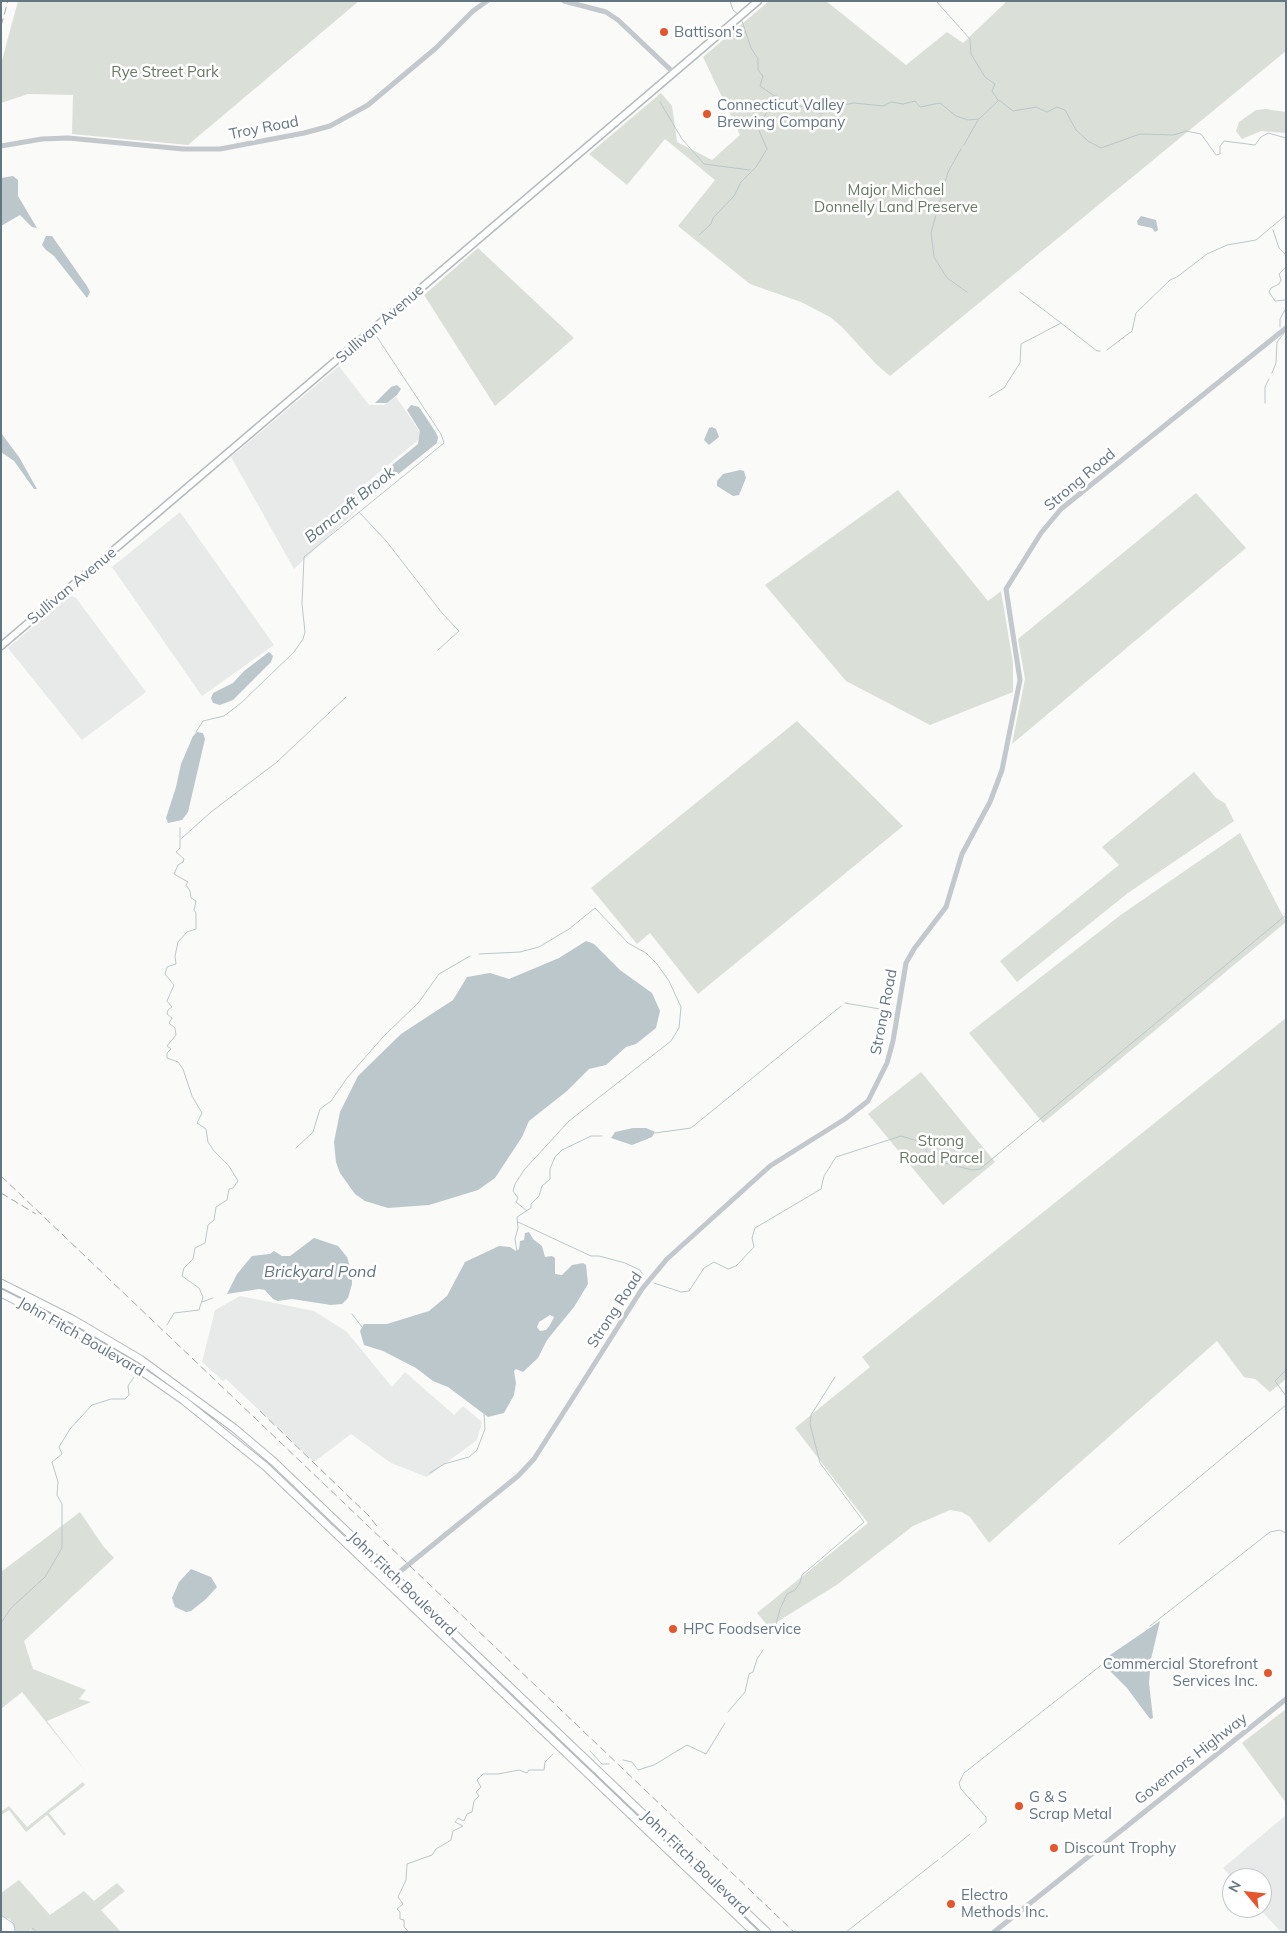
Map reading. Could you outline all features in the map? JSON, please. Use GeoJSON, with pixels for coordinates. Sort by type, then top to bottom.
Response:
{"type":"FeatureCollection","features":[{"type":"Feature","properties":{"kind":"highway","name":"John Fitch Boulevard"},"geometry":{"type":"LineString","coordinates":[[1,1283],[45,1304],[140,1359],[202,1402],[273,1461],[767,1932]]}},
{"type":"Feature","properties":{"kind":"highway","name":"John Fitch Boulevard"},"geometry":{"type":"LineString","coordinates":[[1,1293],[41,1312],[130,1363],[195,1410],[264,1466],[754,1932]]}},
{"type":"Feature","properties":{"kind":"highway"},"geometry":{"type":"LineString","coordinates":[[41,1312],[45,1304]]}},
{"type":"Feature","properties":{"kind":"highway"},"geometry":{"type":"LineString","coordinates":[[195,1410],[202,1402]]}},
{"type":"Feature","properties":{"kind":"main road","name":"Sullivan Avenue"},"geometry":{"type":"LineString","coordinates":[[1,646],[758,1]]}},
{"type":"Feature","properties":{"kind":"street","name":"Troy Road"},"geometry":{"type":"LineString","coordinates":[[1,146],[42,139],[68,138],[183,149],[220,149],[304,134],[330,126],[368,105],[436,48],[473,11],[488,1]]}},
{"type":"Feature","properties":{"kind":"street"},"geometry":{"type":"LineString","coordinates":[[564,1],[606,12],[618,20],[674,73]]}},
{"type":"Feature","properties":{"kind":"street","name":"Strong Road"},"geometry":{"type":"LineString","coordinates":[[387,1582],[518,1476],[534,1459],[639,1294],[662,1264],[770,1166],[845,1119],[868,1101],[881,1076],[893,1041],[906,964],[946,907],[962,854],[993,795],[1002,770],[1020,680],[1006,589],[1041,533],[1061,509],[1286,328]]}},
{"type":"Feature","properties":{"kind":"street","name":"Governors Highway"},"geometry":{"type":"LineString","coordinates":[[994,1932],[1286,1700]]}},
{"type":"Feature","properties":{"kind":"shaded area"},"geometry":{"type":"Polygon","coordinates":[[[339,366],[369,405],[384,405],[396,397],[423,436],[359,489],[357,510],[294,569],[231,457],[339,366]]]}},
{"type":"Feature","properties":{"kind":"shaded area"},"geometry":{"type":"Polygon","coordinates":[[[180,512],[274,645],[202,696],[112,567],[180,512]]]}},
{"type":"Feature","properties":{"kind":"shaded area"},"geometry":{"type":"Polygon","coordinates":[[[70,595],[76,598],[146,692],[82,740],[8,648],[70,595]]]}},
{"type":"Feature","properties":{"kind":"shaded area"},"geometry":{"type":"Polygon","coordinates":[[[240,1296],[314,1311],[347,1332],[392,1387],[405,1372],[454,1415],[463,1406],[482,1422],[477,1440],[427,1477],[391,1463],[351,1434],[314,1462],[226,1379],[223,1381],[202,1362],[215,1310],[240,1296]]]}},
{"type":"Feature","properties":{"kind":"shaded area"},"geometry":{"type":"Polygon","coordinates":[[[1286,1815],[1286,1932],[1281,1932],[1268,1918],[1272,1918],[1272,1868],[1223,1868],[1286,1815]]]}},
{"type":"Feature","properties":{"kind":"green space","name":"Rye Street Park"},"geometry":{"type":"Polygon","coordinates":[[[18,1],[359,1],[188,145],[72,134],[73,95],[28,94],[1,103],[1,64],[18,1]]]}},
{"type":"Feature","properties":{"kind":"green space","name":"Major Michael Donnelly Land Preserve"},"geometry":{"type":"Polygon","coordinates":[[[769,1],[826,1],[906,65],[947,32],[963,43],[1007,1],[1286,1],[1286,51],[890,376],[830,317],[801,302],[750,284],[678,226],[715,180],[665,139],[627,185],[589,154],[661,93],[672,106],[677,142],[712,160],[740,135],[703,57],[769,1]]]}},
{"type":"Feature","properties":{"kind":"green space"},"geometry":{"type":"Polygon","coordinates":[[[1266,109],[1286,112],[1286,133],[1261,131],[1242,139],[1236,131],[1239,122],[1256,110],[1266,109]]]}},
{"type":"Feature","properties":{"kind":"green space"},"geometry":{"type":"Polygon","coordinates":[[[478,248],[574,338],[495,406],[424,295],[478,248]]]}},
{"type":"Feature","properties":{"kind":"green space"},"geometry":{"type":"Polygon","coordinates":[[[898,490],[988,601],[1001,591],[1013,663],[1013,692],[930,725],[846,681],[765,585],[898,490]]]}},
{"type":"Feature","properties":{"kind":"green space"},"geometry":{"type":"Polygon","coordinates":[[[1196,493],[1246,548],[1012,744],[1025,679],[1018,639],[1196,493]]]}},
{"type":"Feature","properties":{"kind":"green space"},"geometry":{"type":"Polygon","coordinates":[[[797,721],[903,826],[698,994],[650,933],[637,944],[591,888],[797,721]]]}},
{"type":"Feature","properties":{"kind":"green space"},"geometry":{"type":"Polygon","coordinates":[[[1194,772],[1216,798],[1225,803],[1234,821],[1128,893],[1017,982],[1000,961],[1119,865],[1102,847],[1194,772]]]}},
{"type":"Feature","properties":{"kind":"green space"},"geometry":{"type":"Polygon","coordinates":[[[1240,833],[1286,922],[1043,1123],[969,1033],[1122,914],[1240,833]]]}},
{"type":"Feature","properties":{"kind":"green space"},"geometry":{"type":"Polygon","coordinates":[[[1286,1018],[1286,1379],[1270,1392],[1255,1379],[1244,1377],[1217,1341],[989,1543],[970,1517],[962,1512],[950,1510],[913,1526],[838,1584],[769,1627],[757,1613],[868,1523],[795,1428],[870,1367],[862,1357],[1286,1018]]]}},
{"type":"Feature","properties":{"kind":"green space","name":"Strong Road Parcel"},"geometry":{"type":"Polygon","coordinates":[[[921,1072],[995,1162],[943,1205],[868,1114],[921,1072]]]}},
{"type":"Feature","properties":{"kind":"green space"},"geometry":{"type":"Polygon","coordinates":[[[80,1512],[103,1546],[114,1558],[24,1641],[33,1669],[86,1690],[79,1699],[91,1702],[47,1721],[86,1772],[22,1692],[1,1709],[1,1572],[80,1512]]]}},
{"type":"Feature","properties":{"kind":"green space"},"geometry":{"type":"Polygon","coordinates":[[[1286,1709],[1286,1803],[1242,1743],[1286,1709]]]}},
{"type":"Feature","properties":{"kind":"green space"},"geometry":{"type":"Polygon","coordinates":[[[83,1782],[85,1785],[49,1813],[66,1834],[64,1836],[47,1815],[26,1832],[9,1810],[1,1815],[1,1812],[9,1806],[27,1827],[83,1782]]]}},
{"type":"Feature","properties":{"kind":"green space"},"geometry":{"type":"Polygon","coordinates":[[[19,1880],[50,1915],[84,1891],[94,1901],[117,1883],[125,1891],[101,1910],[121,1932],[35,1932],[31,1929],[29,1932],[16,1932],[10,1919],[1,1917],[1,1893],[19,1880]]]}},
{"type":"Feature","properties":{"kind":"water"},"geometry":{"type":"Polygon","coordinates":[[[13,176],[18,180],[18,196],[37,228],[32,227],[20,215],[1,226],[1,178],[13,176]]]}},
{"type":"Feature","properties":{"kind":"water"},"geometry":{"type":"Polygon","coordinates":[[[1141,216],[1156,220],[1158,230],[1155,232],[1152,228],[1138,225],[1137,221],[1141,216]]]}},
{"type":"Feature","properties":{"kind":"water"},"geometry":{"type":"Polygon","coordinates":[[[46,236],[52,236],[87,286],[90,292],[87,298],[54,256],[42,245],[46,236]]]}},
{"type":"Feature","properties":{"kind":"water"},"geometry":{"type":"Polygon","coordinates":[[[397,385],[401,389],[397,395],[387,403],[375,403],[391,387],[397,385]]]}},
{"type":"Feature","properties":{"kind":"water"},"geometry":{"type":"Polygon","coordinates":[[[411,405],[419,407],[438,437],[437,443],[361,502],[358,497],[360,491],[418,444],[420,431],[407,410],[411,405]]]}},
{"type":"Feature","properties":{"kind":"water"},"geometry":{"type":"Polygon","coordinates":[[[709,428],[716,429],[719,437],[709,445],[704,440],[709,428]]]}},
{"type":"Feature","properties":{"kind":"water"},"geometry":{"type":"Polygon","coordinates":[[[1,433],[19,457],[37,489],[34,489],[14,461],[1,452],[1,433]]]}},
{"type":"Feature","properties":{"kind":"water"},"geometry":{"type":"Polygon","coordinates":[[[740,470],[744,471],[746,478],[739,495],[733,496],[717,486],[717,481],[723,474],[740,470]]]}},
{"type":"Feature","properties":{"kind":"water"},"geometry":{"type":"Polygon","coordinates":[[[269,652],[273,656],[271,662],[233,700],[220,705],[213,703],[211,698],[213,693],[233,683],[244,671],[269,652]]]}},
{"type":"Feature","properties":{"kind":"water"},"geometry":{"type":"Polygon","coordinates":[[[197,732],[203,733],[205,739],[188,812],[182,820],[168,823],[166,818],[181,764],[193,736],[197,732]]]}},
{"type":"Feature","properties":{"kind":"water"},"geometry":{"type":"Polygon","coordinates":[[[586,941],[594,944],[620,970],[652,993],[660,1011],[656,1028],[636,1044],[626,1047],[606,1065],[589,1069],[567,1091],[529,1121],[522,1137],[495,1178],[478,1190],[429,1205],[388,1208],[365,1201],[355,1194],[340,1173],[336,1162],[334,1142],[340,1112],[358,1076],[401,1034],[453,1000],[467,977],[490,973],[509,979],[559,958],[586,941]]]}},
{"type":"Feature","properties":{"kind":"water"},"geometry":{"type":"Polygon","coordinates":[[[633,1128],[646,1128],[655,1132],[652,1137],[632,1145],[611,1138],[615,1132],[633,1128]]]}},
{"type":"Feature","properties":{"kind":"water"},"geometry":{"type":"Polygon","coordinates":[[[529,1232],[533,1239],[542,1246],[545,1257],[552,1256],[555,1258],[555,1274],[562,1275],[572,1265],[583,1263],[586,1265],[588,1284],[574,1307],[547,1340],[538,1358],[523,1372],[516,1369],[514,1371],[516,1383],[514,1395],[504,1413],[488,1417],[448,1387],[433,1381],[416,1368],[383,1351],[364,1345],[360,1331],[364,1324],[387,1324],[429,1311],[447,1296],[465,1262],[499,1246],[510,1247],[516,1251],[519,1249],[520,1241],[524,1240],[525,1233],[529,1232]],[[550,1315],[539,1322],[537,1327],[540,1331],[546,1330],[554,1317],[550,1315]]]}},
{"type":"Feature","properties":{"kind":"water","name":"Brickyard Pond"},"geometry":{"type":"Polygon","coordinates":[[[314,1238],[338,1246],[347,1257],[352,1273],[352,1284],[348,1298],[342,1304],[331,1305],[292,1299],[278,1301],[273,1299],[265,1290],[259,1289],[227,1294],[237,1274],[252,1256],[270,1254],[274,1251],[282,1256],[290,1256],[314,1238]]]}},
{"type":"Feature","properties":{"kind":"water"},"geometry":{"type":"Polygon","coordinates":[[[191,1569],[211,1577],[217,1587],[206,1599],[191,1611],[186,1612],[175,1607],[172,1598],[179,1582],[191,1569]]]}},
{"type":"Feature","properties":{"kind":"water"},"geometry":{"type":"Polygon","coordinates":[[[1160,1621],[1151,1659],[1149,1683],[1153,1718],[1150,1719],[1127,1688],[1103,1664],[1110,1655],[1160,1621]]]}},
{"type":"Feature","properties":{"kind":"waterway"},"geometry":{"type":"LineString","coordinates":[[730,1],[733,10],[739,15]]}},
{"type":"Feature","properties":{"kind":"waterway"},"geometry":{"type":"LineString","coordinates":[[936,1],[970,39],[971,54],[985,77],[995,84],[992,91],[998,100]]}},
{"type":"Feature","properties":{"kind":"waterway"},"geometry":{"type":"LineString","coordinates":[[741,18],[751,48],[758,59],[758,70],[763,76],[760,86],[783,102],[805,107],[821,114],[837,106],[854,103],[883,106],[891,102],[903,104],[915,101],[920,107],[940,103],[956,116],[968,120],[979,119],[999,100],[1013,111],[1036,107],[1047,112],[1057,107],[1065,110],[1076,130],[1088,141],[1101,148],[1140,134],[1174,135],[1186,131],[1201,134],[1216,155],[1220,154],[1220,146],[1224,141],[1255,145],[1261,137],[1268,133],[1286,138]]}},
{"type":"Feature","properties":{"kind":"waterway"},"geometry":{"type":"LineString","coordinates":[[699,235],[711,224],[713,218],[734,196],[741,182],[756,167],[767,149],[758,128],[776,95]]}},
{"type":"Feature","properties":{"kind":"waterway"},"geometry":{"type":"LineString","coordinates":[[660,102],[682,139],[704,164],[750,170]]}},
{"type":"Feature","properties":{"kind":"waterway"},"geometry":{"type":"LineString","coordinates":[[964,145],[978,120]]}},
{"type":"Feature","properties":{"kind":"waterway"},"geometry":{"type":"LineString","coordinates":[[961,149],[948,172],[931,233],[934,257],[947,278],[967,292]]}},
{"type":"Feature","properties":{"kind":"waterway"},"geometry":{"type":"LineString","coordinates":[[1107,350],[1132,331],[1136,313],[1170,280],[1177,277],[1207,254],[1227,245],[1256,240],[1286,215]]}},
{"type":"Feature","properties":{"kind":"waterway"},"geometry":{"type":"LineString","coordinates":[[1273,230],[1279,248],[1286,255]]}},
{"type":"Feature","properties":{"kind":"waterway"},"geometry":{"type":"LineString","coordinates":[[1286,267],[1279,274],[1281,280],[1279,284],[1271,288],[1269,292],[1275,301],[1286,300]]}},
{"type":"Feature","properties":{"kind":"waterway"},"geometry":{"type":"LineString","coordinates":[[1020,292],[1061,323]]}},
{"type":"Feature","properties":{"kind":"waterway"},"geometry":{"type":"LineString","coordinates":[[1280,327],[1280,319],[1286,308]]}},
{"type":"Feature","properties":{"kind":"waterway"},"geometry":{"type":"LineString","coordinates":[[989,397],[1004,388],[1020,363],[1021,344],[1061,323],[1097,351],[1100,351]]}},
{"type":"Feature","properties":{"kind":"waterway"},"geometry":{"type":"LineString","coordinates":[[1272,373],[1276,363],[1277,342],[1284,333]]}},
{"type":"Feature","properties":{"kind":"waterway","name":"Bancroft Brook"},"geometry":{"type":"LineString","coordinates":[[196,732],[203,721],[224,716],[241,703],[294,652],[303,639],[305,632],[302,604],[304,557],[444,443],[441,434],[377,337]]}},
{"type":"Feature","properties":{"kind":"waterway"},"geometry":{"type":"LineString","coordinates":[[1265,403],[1265,387],[1269,379]]}},
{"type":"Feature","properties":{"kind":"waterway"},"geometry":{"type":"LineString","coordinates":[[359,512],[387,542],[442,613],[459,631],[438,650]]}},
{"type":"Feature","properties":{"kind":"waterway"},"geometry":{"type":"LineString","coordinates":[[182,838],[211,812],[277,762],[346,697]]}},
{"type":"Feature","properties":{"kind":"waterway","name":"Bancroft Brook"},"geometry":{"type":"LineString","coordinates":[[167,1325],[174,1313],[199,1310],[203,1297],[199,1288],[182,1276],[184,1268],[193,1259],[195,1248],[205,1243],[208,1225],[214,1220],[216,1207],[227,1200],[229,1189],[233,1188],[238,1181],[229,1166],[208,1142],[206,1129],[197,1123],[202,1113],[192,1096],[183,1069],[178,1062],[167,1058],[167,1053],[171,1049],[167,1046],[176,1035],[175,1028],[169,1023],[172,1018],[167,1014],[168,1010],[172,1007],[167,1001],[174,985],[165,974],[167,967],[176,964],[175,956],[178,942],[187,932],[196,929],[196,913],[194,910],[196,901],[191,898],[190,891],[186,885],[188,882],[174,874],[178,865],[184,859],[176,852],[180,848],[180,828]]}},
{"type":"Feature","properties":{"kind":"waterway"},"geometry":{"type":"LineString","coordinates":[[479,954],[520,952],[539,947],[569,929],[595,908],[628,943],[646,953],[657,964],[669,981],[681,1007],[679,1028],[671,1041],[569,1121],[524,1170],[513,1191],[518,1198],[516,1202],[527,1211]]}},
{"type":"Feature","properties":{"kind":"waterway"},"geometry":{"type":"LineString","coordinates":[[654,1283],[681,1292],[689,1291],[704,1268],[714,1262],[728,1269],[736,1266],[754,1247],[752,1238],[755,1228],[821,1189],[824,1176],[836,1157],[901,1136],[918,1141],[926,1150],[929,1159],[972,1170],[980,1169],[1286,915]]}},
{"type":"Feature","properties":{"kind":"waterway"},"geometry":{"type":"LineString","coordinates":[[296,1148],[313,1132],[320,1109],[331,1101],[347,1078],[383,1037],[419,1002],[439,974],[470,956]]}},
{"type":"Feature","properties":{"kind":"waterway"},"geometry":{"type":"LineString","coordinates":[[845,1003],[880,1009]]}},
{"type":"Feature","properties":{"kind":"waterway"},"geometry":{"type":"LineString","coordinates":[[655,1133],[691,1128],[841,1006]]}},
{"type":"Feature","properties":{"kind":"waterway"},"geometry":{"type":"LineString","coordinates":[[517,1252],[515,1239],[518,1228],[517,1217],[531,1208],[531,1204],[539,1196],[542,1186],[550,1179],[550,1169],[555,1157],[562,1150],[591,1136],[602,1136]]}},
{"type":"Feature","properties":{"kind":"waterway"},"geometry":{"type":"LineString","coordinates":[[518,1222],[591,1256],[599,1256],[625,1263],[640,1270],[643,1275]]}},
{"type":"Feature","properties":{"kind":"waterway"},"geometry":{"type":"LineString","coordinates":[[202,1302],[213,1298]]}},
{"type":"Feature","properties":{"kind":"waterway"},"geometry":{"type":"LineString","coordinates":[[352,1314],[362,1327]]}},
{"type":"Feature","properties":{"kind":"waterway"},"geometry":{"type":"LineString","coordinates":[[1286,1370],[1275,1381],[1286,1396]]}},
{"type":"Feature","properties":{"kind":"waterway","name":"Bancroft Brook"},"geometry":{"type":"LineString","coordinates":[[1,1623],[11,1608],[45,1577],[62,1548],[62,1504],[57,1495],[58,1482],[52,1462],[62,1454],[59,1447],[70,1429],[92,1405],[111,1399],[125,1399],[129,1395],[128,1386],[134,1377]]}},
{"type":"Feature","properties":{"kind":"waterway"},"geometry":{"type":"LineString","coordinates":[[774,1633],[780,1609],[787,1594],[795,1590],[800,1583],[802,1575],[864,1522],[820,1463],[810,1424],[811,1415],[835,1377]]}},
{"type":"Feature","properties":{"kind":"waterway"},"geometry":{"type":"LineString","coordinates":[[1119,1544],[1286,1405]]}},
{"type":"Feature","properties":{"kind":"waterway"},"geometry":{"type":"LineString","coordinates":[[430,1473],[444,1464],[469,1457],[477,1450],[485,1429],[484,1414]]}},
{"type":"Feature","properties":{"kind":"waterway"},"geometry":{"type":"LineString","coordinates":[[1150,1626],[1270,1532],[1280,1530],[1286,1533]]}},
{"type":"Feature","properties":{"kind":"waterway"},"geometry":{"type":"LineString","coordinates":[[728,1712],[745,1692],[749,1674],[753,1672],[757,1659],[763,1650]]}},
{"type":"Feature","properties":{"kind":"waterway"},"geometry":{"type":"LineString","coordinates":[[979,1828],[986,1822],[986,1817],[961,1789],[959,1783],[964,1773],[1104,1663]]}},
{"type":"Feature","properties":{"kind":"waterway"},"geometry":{"type":"LineString","coordinates":[[623,1760],[632,1762],[638,1770],[654,1765],[687,1745],[706,1754],[725,1723]]}},
{"type":"Feature","properties":{"kind":"waterway"},"geometry":{"type":"LineString","coordinates":[[590,1751],[602,1764],[609,1764]]}},
{"type":"Feature","properties":{"kind":"waterway"},"geometry":{"type":"LineString","coordinates":[[409,1932],[404,1927],[404,1920],[400,1919],[400,1912],[397,1909],[403,1904],[398,1897],[406,1880],[407,1864],[432,1855],[436,1849],[451,1840],[453,1831],[463,1826],[455,1822],[458,1818],[464,1821],[467,1814],[472,1812],[474,1801],[479,1796],[476,1792],[481,1787],[477,1780],[483,1774],[498,1774],[519,1770],[527,1773],[529,1770],[544,1770],[545,1762],[553,1754]]}},
{"type":"Feature","properties":{"kind":"waterway"},"geometry":{"type":"LineString","coordinates":[[942,1857],[970,1834]]}},
{"type":"Feature","properties":{"kind":"waterway"},"geometry":{"type":"LineString","coordinates":[[846,1932],[938,1860]]}},
{"type":"Feature","properties":{"kind":"waterway","name":"Bancroft Brook"},"geometry":{"type":"LineString","coordinates":[[1,1915],[14,1924],[15,1932]]}},
{"type":"Feature","properties":{"kind":"waterway","name":"Bancroft Brook"},"geometry":{"type":"LineString","coordinates":[[31,1932],[33,1928],[36,1932]]}},
{"type":"Feature","properties":{"kind":"railway"},"geometry":{"type":"LineString","coordinates":[[1,26],[8,1]]}},
{"type":"Feature","properties":{"kind":"railway"},"geometry":{"type":"LineString","coordinates":[[1,1176],[794,1932]]}},
{"type":"Feature","properties":{"kind":"railway"},"geometry":{"type":"LineString","coordinates":[[1,1193],[36,1214]]}},
{"type":"Feature","properties":{"kind":"railway"},"geometry":{"type":"LineString","coordinates":[[260,1411],[369,1516],[379,1529]]}},
{"type":"Feature","properties":{"kind":"place","name":"Battison's"},"geometry":{"type":"Point","coordinates":[664,32]}},
{"type":"Feature","properties":{"kind":"place","name":"Connecticut Valley Brewing Company"},"geometry":{"type":"Point","coordinates":[707,114]}},
{"type":"Feature","properties":{"kind":"place","name":"HPC Foodservice"},"geometry":{"type":"Point","coordinates":[673,1629]}},
{"type":"Feature","properties":{"kind":"place","name":"Commercial Storefront Services Inc."},"geometry":{"type":"Point","coordinates":[1268,1673]}},
{"type":"Feature","properties":{"kind":"place","name":"G & S Scrap Metal"},"geometry":{"type":"Point","coordinates":[1019,1806]}},
{"type":"Feature","properties":{"kind":"place","name":"Discount Trophy"},"geometry":{"type":"Point","coordinates":[1054,1848]}},
{"type":"Feature","properties":{"kind":"place","name":"Electro Methods Inc."},"geometry":{"type":"Point","coordinates":[951,1904]}}]}
